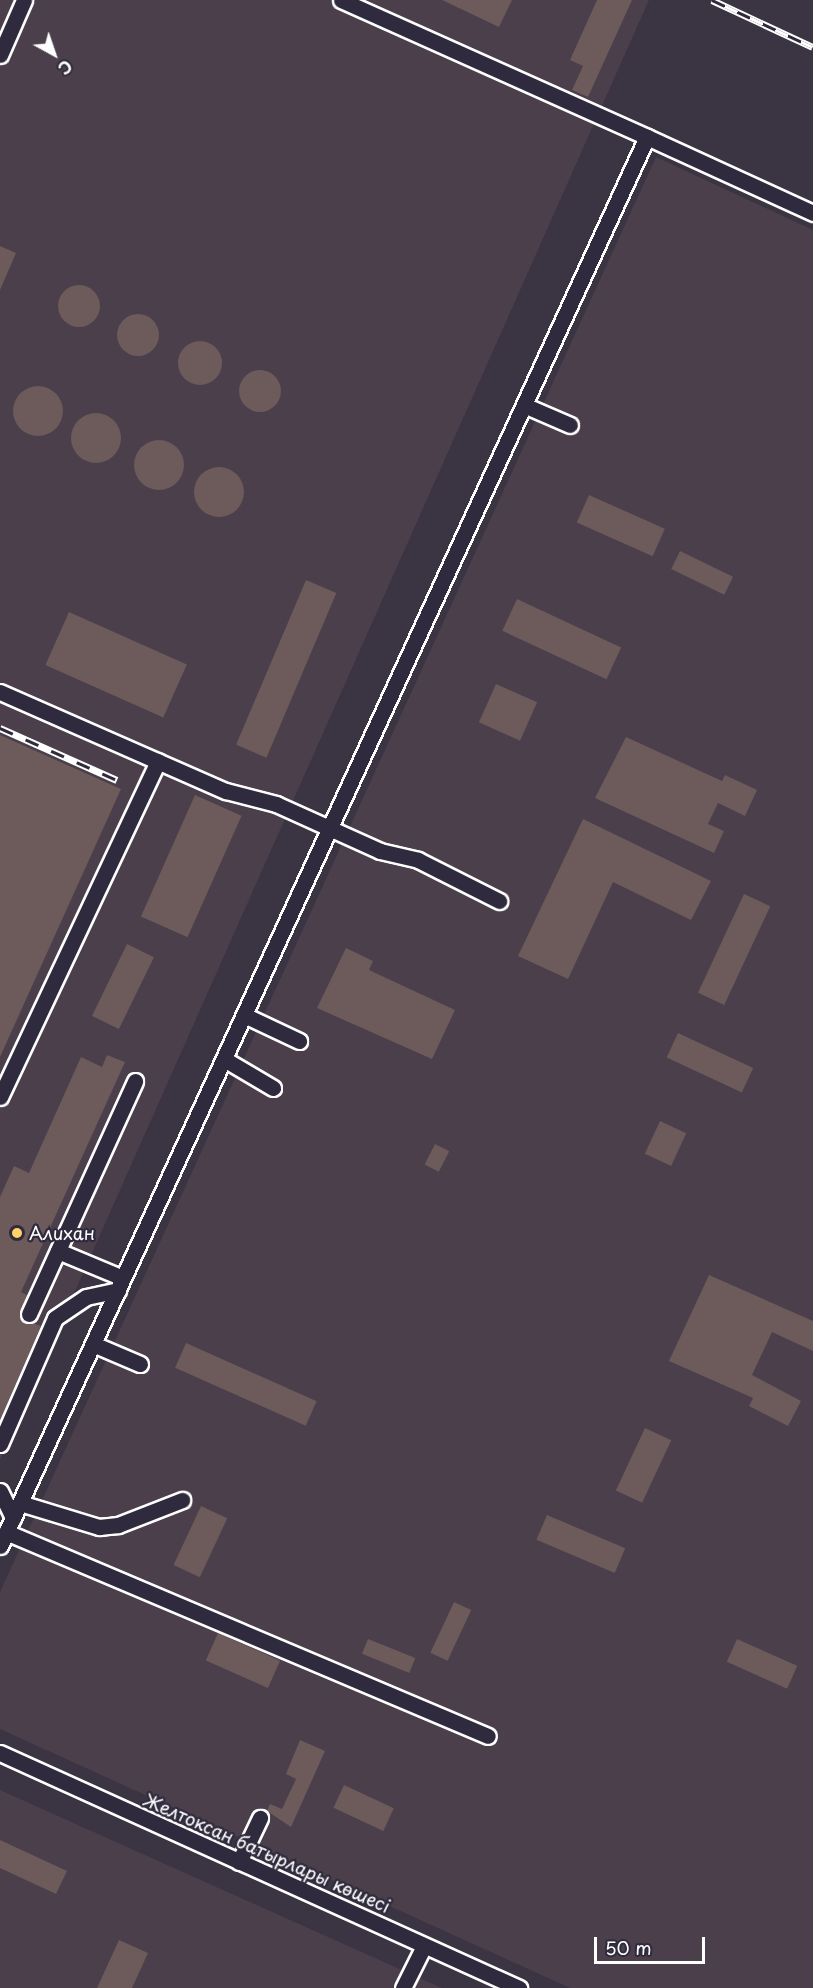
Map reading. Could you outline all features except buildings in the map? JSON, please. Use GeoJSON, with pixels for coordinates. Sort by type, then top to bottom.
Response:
{"type":"FeatureCollection","features":[{"type":"Feature","properties":{"kind":"street"},"geometry":{"type":"LineString","coordinates":[[0,55],[24,0]]}},
{"type":"Feature","properties":{"kind":"street"},"geometry":{"type":"LineString","coordinates":[[341,0],[813,213]]}},
{"type":"Feature","properties":{"kind":"street"},"geometry":{"type":"LineString","coordinates":[[6,1532],[647,137]]}},
{"type":"Feature","properties":{"kind":"street"},"geometry":{"type":"LineString","coordinates":[[524,405],[570,425]]}},
{"type":"Feature","properties":{"kind":"street"},"geometry":{"type":"LineString","coordinates":[[0,692],[158,761],[331,826],[499,901]]}},
{"type":"Feature","properties":{"kind":"street"},"geometry":{"type":"LineString","coordinates":[[0,1097],[158,761]]}},
{"type":"Feature","properties":{"kind":"street"},"geometry":{"type":"LineString","coordinates":[[244,1015],[299,1041]]}},
{"type":"Feature","properties":{"kind":"street"},"geometry":{"type":"LineString","coordinates":[[224,1059],[273,1088]]}},
{"type":"Feature","properties":{"kind":"street"},"geometry":{"type":"LineString","coordinates":[[29,1314],[135,1081]]}},
{"type":"Feature","properties":{"kind":"street"},"geometry":{"type":"LineString","coordinates":[[58,1251],[120,1284]]}},
{"type":"Feature","properties":{"kind":"street"},"geometry":{"type":"LineString","coordinates":[[0,1444],[55,1317],[86,1297],[120,1284]]}},
{"type":"Feature","properties":{"kind":"street"},"geometry":{"type":"LineString","coordinates":[[93,1344],[140,1364]]}},
{"type":"Feature","properties":{"kind":"street"},"geometry":{"type":"LineString","coordinates":[[0,1491],[6,1532]]}},
{"type":"Feature","properties":{"kind":"street"},"geometry":{"type":"LineString","coordinates":[[20,1503],[99,1527],[118,1525],[182,1500]]}},
{"type":"Feature","properties":{"kind":"street"},"geometry":{"type":"LineString","coordinates":[[6,1532],[488,1736]]}},
{"type":"Feature","properties":{"kind":"street","name":"Желтоксан батырлары көшесі"},"geometry":{"type":"LineString","coordinates":[[0,1753],[519,1988]]}},
{"type":"Feature","properties":{"kind":"street"},"geometry":{"type":"LineString","coordinates":[[239,1862],[260,1818]]}},
{"type":"Feature","properties":{"kind":"street"},"geometry":{"type":"LineString","coordinates":[[403,1988],[424,1946]]}},
{"type":"Feature","properties":{"kind":"shaded area"},"geometry":{"type":"Polygon","coordinates":[[[0,0],[649,0],[0,1460],[0,0]]]}},
{"type":"Feature","properties":{"kind":"shaded area"},"geometry":{"type":"Polygon","coordinates":[[[656,157],[813,230],[813,1988],[570,1988],[0,1729],[0,1592],[656,157]]]}},
{"type":"Feature","properties":{"kind":"shaded area"},"geometry":{"type":"Polygon","coordinates":[[[0,1790],[442,1988],[0,1988],[0,1790]]]}},
{"type":"Feature","properties":{"kind":"railway"},"geometry":{"type":"LineString","coordinates":[[712,0],[813,47]]}},
{"type":"Feature","properties":{"kind":"railway"},"geometry":{"type":"LineString","coordinates":[[0,728],[117,780]]}},
{"type":"Feature","properties":{"kind":"place","name":"Алихан"},"geometry":{"type":"Point","coordinates":[17,1233]}}]}
